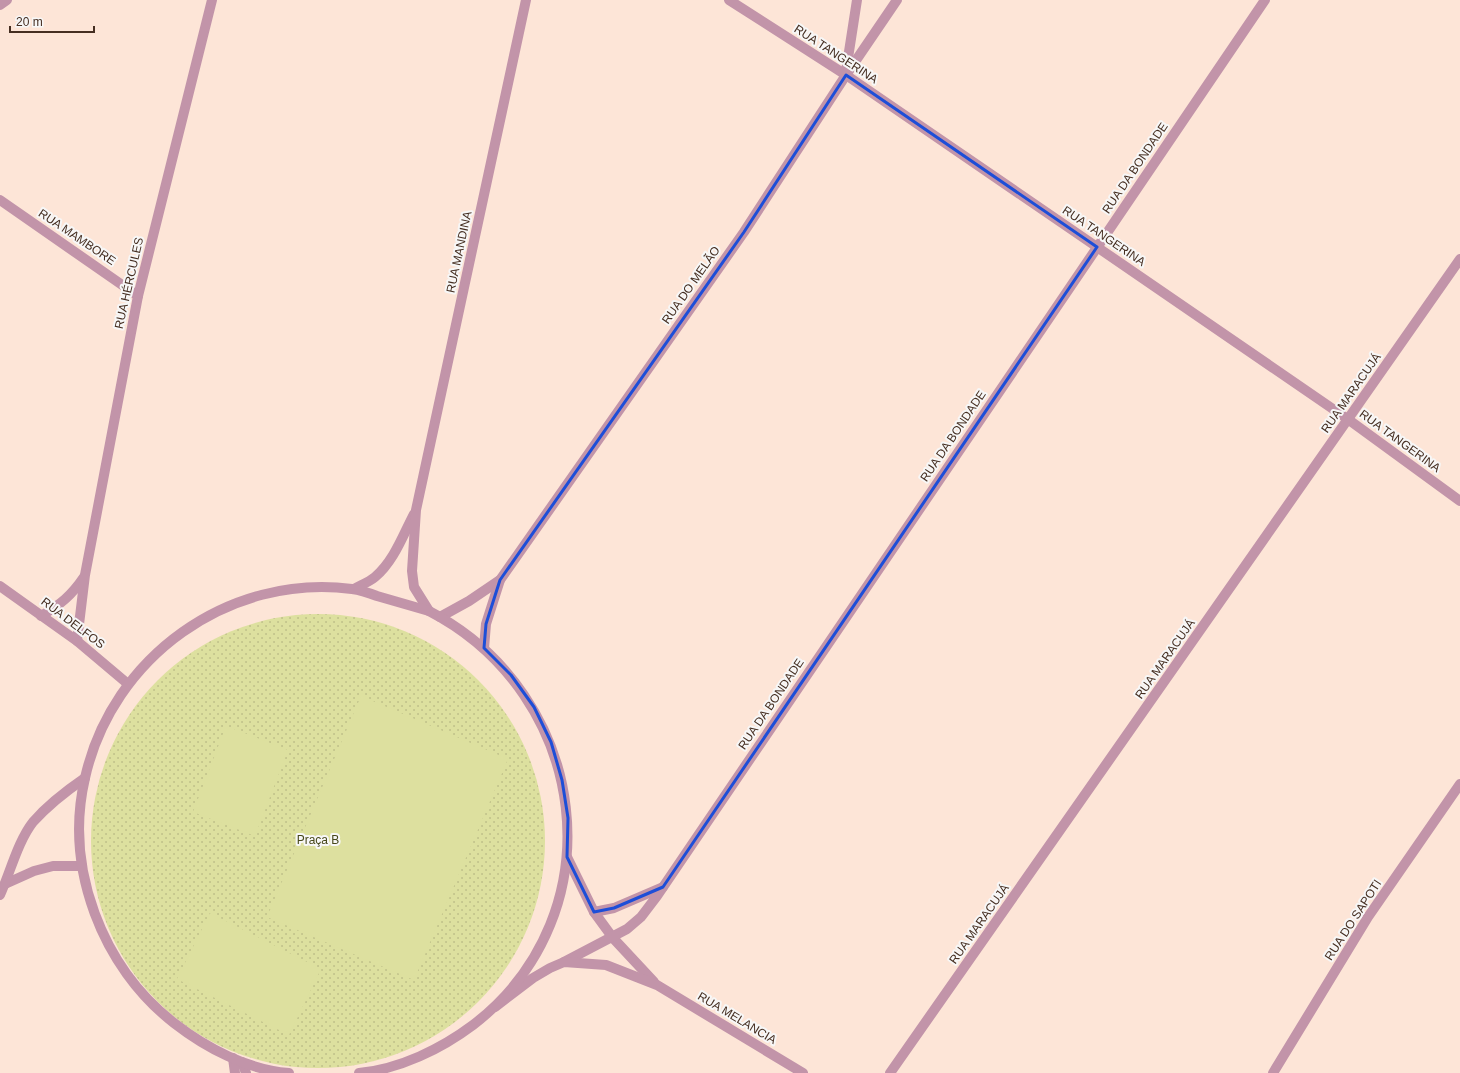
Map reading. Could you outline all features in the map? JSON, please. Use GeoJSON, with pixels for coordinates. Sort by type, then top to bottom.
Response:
{"type":"FeatureCollection","features":[{"type":"Feature","properties":{"kind":"street"},"geometry":{"type":"LineString","coordinates":[[0,5],[7,0]]}},
{"type":"Feature","properties":{"kind":"street","name":"RUA HÉRCULES"},"geometry":{"type":"LineString","coordinates":[[77,641],[85,575],[138,296],[212,0]]}},
{"type":"Feature","properties":{"kind":"street","name":"RUA MANDINA"},"geometry":{"type":"LineString","coordinates":[[429,611],[414,587],[412,570],[416,510],[526,0]]}},
{"type":"Feature","properties":{"kind":"street","name":"RUA TANGERINA"},"geometry":{"type":"LineString","coordinates":[[729,0],[846,75],[1097,247],[1349,420],[1460,501]]}},
{"type":"Feature","properties":{"kind":"street"},"geometry":{"type":"LineString","coordinates":[[846,75],[857,0]]}},
{"type":"Feature","properties":{"kind":"street","name":"RUA DO MELÃO"},"geometry":{"type":"LineString","coordinates":[[484,648],[486,624],[500,580],[744,232],[846,75],[897,0]]}},
{"type":"Feature","properties":{"kind":"street","name":"RUA DA BONDADE"},"geometry":{"type":"LineString","coordinates":[[564,962],[613,938],[641,917],[663,887],[1265,0]]}},
{"type":"Feature","properties":{"kind":"street","name":"RUA MAMBORE"},"geometry":{"type":"LineString","coordinates":[[0,200],[138,296]]}},
{"type":"Feature","properties":{"kind":"street","name":"RUA MARACUJÁ"},"geometry":{"type":"LineString","coordinates":[[890,1073],[1349,420],[1460,259]]}},
{"type":"Feature","properties":{"kind":"street","name":"RUA MANDINA"},"geometry":{"type":"LineString","coordinates":[[354,589],[374,578],[383,569],[390,559],[416,510]]}},
{"type":"Feature","properties":{"kind":"street","name":"RUA HÉRCULES"},"geometry":{"type":"LineString","coordinates":[[41,616],[57,607],[73,594],[85,575]]}},
{"type":"Feature","properties":{"kind":"street","name":"RUA DO MELÃO"},"geometry":{"type":"LineString","coordinates":[[440,617],[469,601],[500,580]]}},
{"type":"Feature","properties":{"kind":"street","name":"RUA DELFOS"},"geometry":{"type":"LineString","coordinates":[[0,586],[77,641],[128,684]]}},
{"type":"Feature","properties":{"kind":"street"},"geometry":{"type":"LineString","coordinates":[[289,1073],[238,1060],[195,1039],[161,1013],[132,982],[109,947],[92,908],[82,866],[79,822],[84,778],[101,729],[128,684],[146,662],[174,637],[206,616],[241,601],[278,591],[316,587],[354,589],[429,611],[484,648],[511,676],[529,701],[551,742],[562,780],[568,818],[567,857],[561,892],[550,925],[534,957],[515,986],[490,1011],[454,1039],[419,1057],[364,1073]]}},
{"type":"Feature","properties":{"kind":"street"},"geometry":{"type":"LineString","coordinates":[[0,895],[14,858],[32,823],[56,798],[84,778]]}},
{"type":"Feature","properties":{"kind":"street","name":"RUA DO SAPOTI"},"geometry":{"type":"LineString","coordinates":[[1273,1073],[1368,917],[1460,784]]}},
{"type":"Feature","properties":{"kind":"street","name":"RUA MELANCIA"},"geometry":{"type":"LineString","coordinates":[[567,857],[594,912],[613,938],[657,985]]}},
{"type":"Feature","properties":{"kind":"street"},"geometry":{"type":"LineString","coordinates":[[5,884],[34,871],[53,866],[82,866]]}},
{"type":"Feature","properties":{"kind":"street"},"geometry":{"type":"LineString","coordinates":[[594,912],[614,908],[663,887]]}},
{"type":"Feature","properties":{"kind":"street","name":"RUA MELANCIA"},"geometry":{"type":"LineString","coordinates":[[490,1011],[533,978],[564,962],[606,965],[657,985],[803,1073]]}},
{"type":"Feature","properties":{"kind":"street"},"geometry":{"type":"LineString","coordinates":[[234,1073],[238,1060]]}},
{"type":"Feature","properties":{"kind":"street"},"geometry":{"type":"LineString","coordinates":[[238,1060],[246,1073]]}},
{"type":"Feature","properties":{"kind":"highlighted area"},"geometry":{"type":"Polygon","coordinates":[[[846,75],[1097,247],[663,887],[614,908],[594,912],[567,857],[568,818],[562,780],[551,742],[534,707],[511,675],[484,648],[486,624],[500,580],[744,232],[846,75]]]}},
{"type":"Feature","properties":{"kind":"green space","name":"Praça B"},"geometry":{"type":"Polygon","coordinates":[[[318,614],[362,618],[405,631],[444,652],[479,680],[507,715],[528,754],[541,797],[545,841],[541,885],[528,928],[507,967],[479,1002],[444,1030],[405,1051],[362,1064],[318,1068],[274,1064],[231,1051],[192,1030],[157,1002],[129,967],[108,928],[95,885],[91,841],[95,797],[108,754],[129,715],[157,680],[192,652],[231,631],[274,618],[318,614]]]}},
{"type":"Feature","properties":{"kind":"green space"},"geometry":{"type":"Polygon","coordinates":[[[361,696],[508,759],[414,980],[267,917],[361,696]]]}},
{"type":"Feature","properties":{"kind":"green space"},"geometry":{"type":"Polygon","coordinates":[[[226,726],[288,750],[255,836],[193,812],[226,726]]]}},
{"type":"Feature","properties":{"kind":"green space"},"geometry":{"type":"Polygon","coordinates":[[[210,913],[321,969],[289,1035],[177,979],[210,913]]]}}]}
